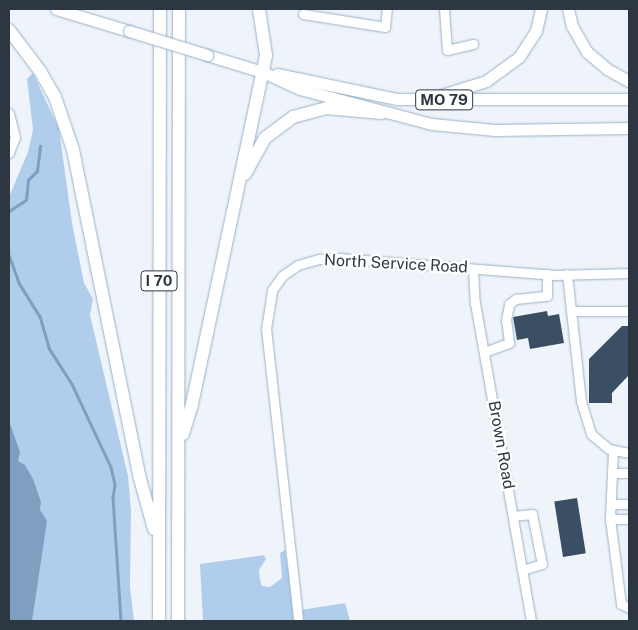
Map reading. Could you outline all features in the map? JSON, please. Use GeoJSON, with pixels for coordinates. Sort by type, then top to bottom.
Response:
{"type":"FeatureCollection","features":[{"type":"Feature","properties":{"kind":"highway","name":"I 70"},"geometry":{"type":"LineString","coordinates":[[178,621],[179,9]]}},
{"type":"Feature","properties":{"kind":"highway"},"geometry":{"type":"LineString","coordinates":[[179,446],[192,404],[233,202],[263,72],[266,45],[259,9]]}},
{"type":"Feature","properties":{"kind":"highway","name":"I 70"},"geometry":{"type":"LineString","coordinates":[[159,621],[160,11]]}},
{"type":"Feature","properties":{"kind":"highway"},"geometry":{"type":"LineString","coordinates":[[9,30],[40,71],[55,97],[73,150],[139,474],[159,546]]}},
{"type":"Feature","properties":{"kind":"highway"},"geometry":{"type":"LineString","coordinates":[[233,202],[256,149],[284,122],[303,113],[326,108],[382,113]]}},
{"type":"Feature","properties":{"kind":"main road","name":"MO 79"},"geometry":{"type":"LineString","coordinates":[[56,9],[263,72],[370,95],[425,100],[629,99]]}},
{"type":"Feature","properties":{"kind":"main road"},"geometry":{"type":"LineString","coordinates":[[425,100],[486,81],[514,62],[536,31],[541,9]]}},
{"type":"Feature","properties":{"kind":"main road"},"geometry":{"type":"LineString","coordinates":[[568,9],[572,26],[587,52],[606,69],[629,81]]}},
{"type":"Feature","properties":{"kind":"main road","name":"MO 79"},"geometry":{"type":"LineString","coordinates":[[263,72],[300,90],[382,113],[464,128],[629,128]]}},
{"type":"Feature","properties":{"kind":"main road"},"geometry":{"type":"LineString","coordinates":[[570,129],[629,134]]}},
{"type":"Feature","properties":{"kind":"street"},"geometry":{"type":"LineString","coordinates":[[303,14],[385,27],[386,9]]}},
{"type":"Feature","properties":{"kind":"street"},"geometry":{"type":"LineString","coordinates":[[444,9],[447,50],[473,44]]}},
{"type":"Feature","properties":{"kind":"street"},"geometry":{"type":"LineString","coordinates":[[9,113],[15,137],[9,154]]}},
{"type":"Feature","properties":{"kind":"street","name":"North Service Road"},"geometry":{"type":"LineString","coordinates":[[298,618],[266,329],[272,290],[282,276],[298,265],[319,259],[548,274],[627,274]]}},
{"type":"Feature","properties":{"kind":"street","name":"Brown Road"},"geometry":{"type":"LineString","coordinates":[[473,269],[472,288],[531,621]]}},
{"type":"Feature","properties":{"kind":"street"},"geometry":{"type":"LineString","coordinates":[[484,352],[508,343],[506,320],[509,304],[516,300],[547,296],[548,274]]}},
{"type":"Feature","properties":{"kind":"street"},"geometry":{"type":"LineString","coordinates":[[567,274],[581,401],[590,434],[613,450],[629,453]]}},
{"type":"Feature","properties":{"kind":"street"},"geometry":{"type":"LineString","coordinates":[[571,311],[629,311]]}},
{"type":"Feature","properties":{"kind":"street"},"geometry":{"type":"LineString","coordinates":[[613,450],[610,519],[621,604],[629,608]]}},
{"type":"Feature","properties":{"kind":"street"},"geometry":{"type":"LineString","coordinates":[[612,473],[629,473]]}},
{"type":"Feature","properties":{"kind":"street"},"geometry":{"type":"LineString","coordinates":[[610,504],[629,504]]}},
{"type":"Feature","properties":{"kind":"street"},"geometry":{"type":"LineString","coordinates":[[513,516],[532,514],[542,564],[522,570]]}},
{"type":"Feature","properties":{"kind":"street"},"geometry":{"type":"LineString","coordinates":[[610,519],[629,519]]}},
{"type":"Feature","properties":{"kind":"shaded area"},"geometry":{"type":"Polygon","coordinates":[[[33,73],[59,129],[72,223],[84,283],[93,299],[90,315],[128,476],[131,510],[130,587],[134,621],[9,621],[9,197],[28,152],[33,130],[27,79],[33,73]]]}},
{"type":"Feature","properties":{"kind":"shaded area"},"geometry":{"type":"Polygon","coordinates":[[[9,421],[20,452],[18,461],[25,465],[33,479],[41,502],[40,510],[47,521],[32,621],[9,621],[9,421]]]}},
{"type":"Feature","properties":{"kind":"shaded area"},"geometry":{"type":"Polygon","coordinates":[[[285,550],[296,621],[203,621],[200,564],[264,555],[266,559],[259,570],[260,580],[262,586],[270,587],[282,578],[280,553],[285,550]]]}},
{"type":"Feature","properties":{"kind":"shaded area"},"geometry":{"type":"Polygon","coordinates":[[[345,603],[350,621],[303,621],[301,610],[345,603]]]}},
{"type":"Feature","properties":{"kind":"building"},"geometry":{"type":"Polygon","coordinates":[[[547,311],[548,316],[559,314],[564,343],[530,349],[528,338],[517,340],[513,317],[547,311]]]}},
{"type":"Feature","properties":{"kind":"building"},"geometry":{"type":"Polygon","coordinates":[[[622,326],[629,326],[629,375],[612,393],[612,403],[589,403],[589,359],[622,326]]]}},
{"type":"Feature","properties":{"kind":"building"},"geometry":{"type":"Polygon","coordinates":[[[577,498],[586,553],[563,557],[554,502],[577,498]]]}},
{"type":"Feature","properties":{"kind":"waterway"},"geometry":{"type":"LineString","coordinates":[[9,211],[26,200],[28,180],[37,171],[40,146]]}},
{"type":"Feature","properties":{"kind":"waterway"},"geometry":{"type":"LineString","coordinates":[[9,255],[19,283],[40,316],[49,348],[72,384],[111,467],[115,485],[113,497],[121,621]]}}]}
